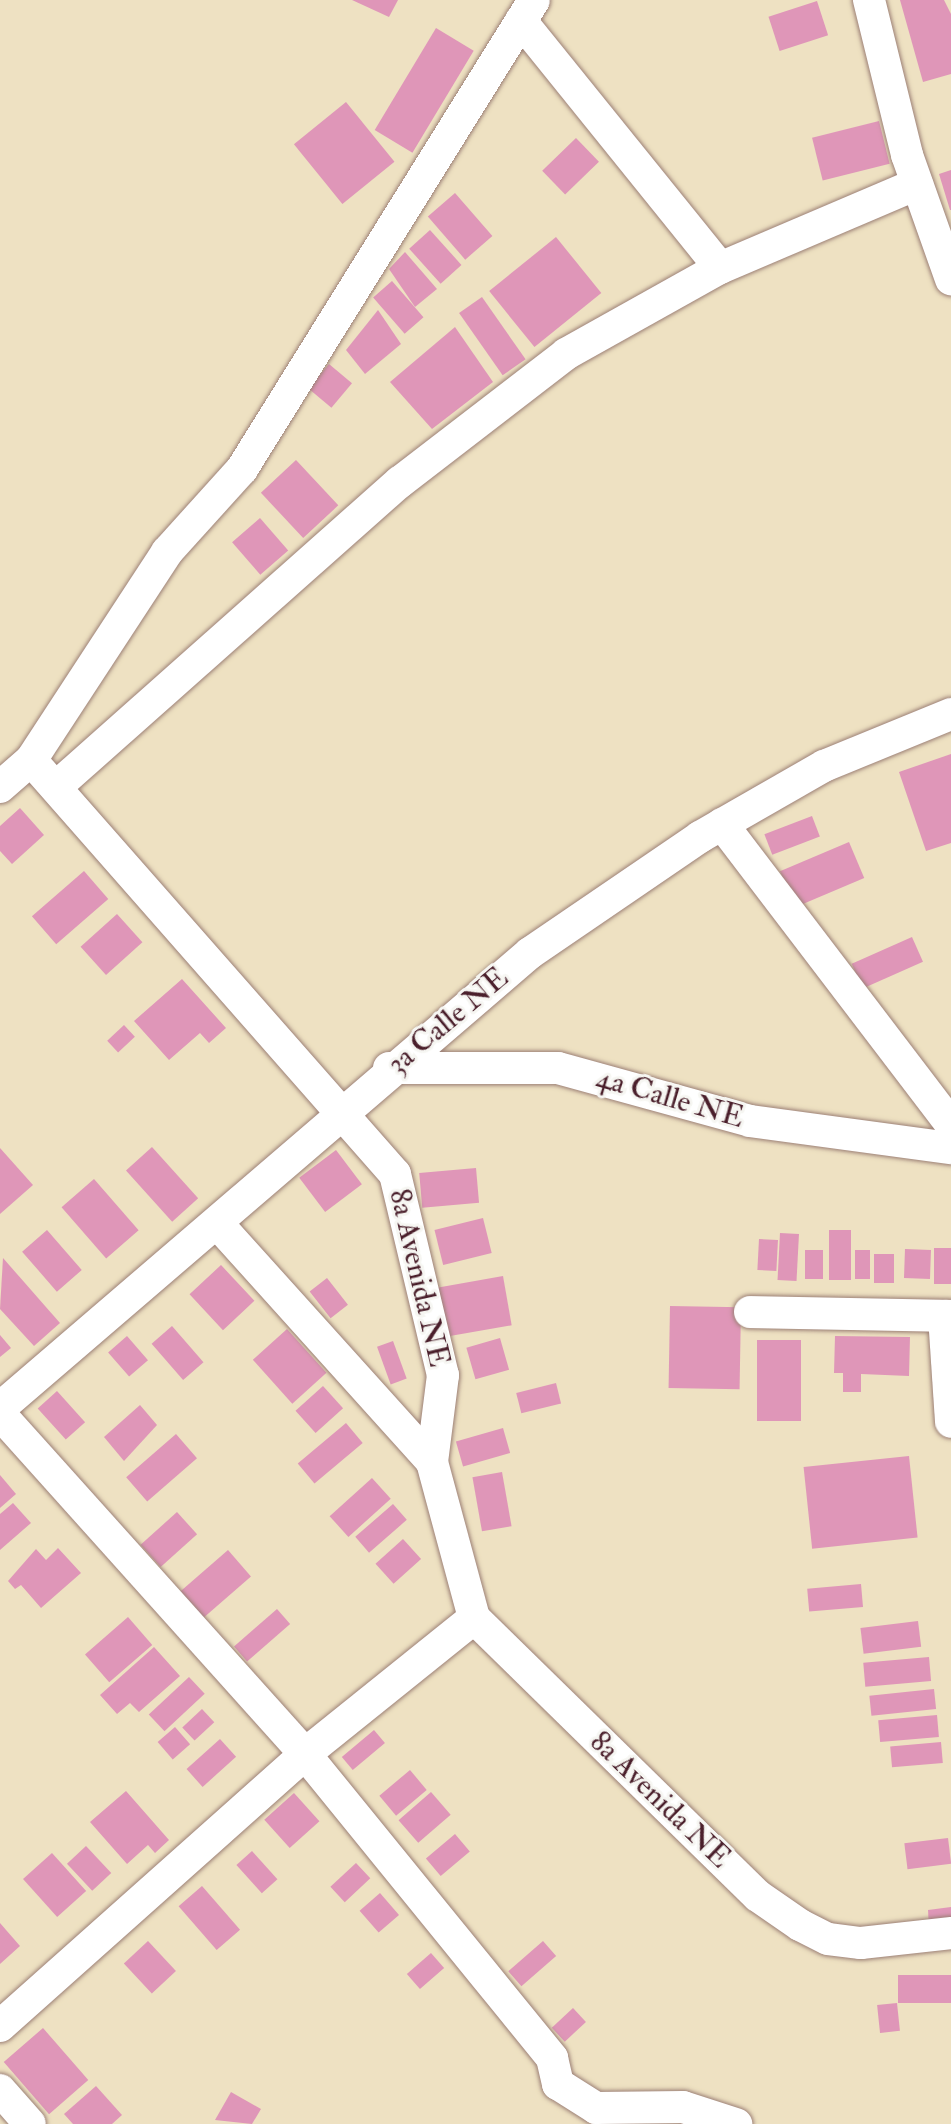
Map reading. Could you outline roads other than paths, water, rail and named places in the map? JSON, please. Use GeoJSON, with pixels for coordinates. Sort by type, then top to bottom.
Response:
{"type":"FeatureCollection","features":[{"type":"Feature","properties":{"kind":"street"},"geometry":{"type":"LineString","coordinates":[[869,0],[917,184],[951,279]]}},
{"type":"Feature","properties":{"kind":"street"},"geometry":{"type":"LineString","coordinates":[[0,787],[31,760],[167,552],[242,469],[527,11],[720,268]]}},
{"type":"Feature","properties":{"kind":"street"},"geometry":{"type":"LineString","coordinates":[[56,787],[400,482],[566,354],[720,268],[917,184]]}},
{"type":"Feature","properties":{"kind":"street","name":"3a Calle NE"},"geometry":{"type":"LineString","coordinates":[[0,1408],[347,1112],[389,1068],[530,953],[722,824],[824,766],[951,714]]}},
{"type":"Feature","properties":{"kind":"street","name":"8a Avenida NE"},"geometry":{"type":"LineString","coordinates":[[31,760],[347,1112],[395,1174],[443,1376],[432,1462],[474,1618],[758,1896],[800,1925],[828,1939],[861,1943],[951,1933]]}},
{"type":"Feature","properties":{"kind":"street"},"geometry":{"type":"LineString","coordinates":[[722,824],[951,1125]]}},
{"type":"Feature","properties":{"kind":"street","name":"4a Calle NE"},"geometry":{"type":"LineString","coordinates":[[389,1068],[558,1068],[750,1121],[951,1148]]}},
{"type":"Feature","properties":{"kind":"street"},"geometry":{"type":"LineString","coordinates":[[217,1223],[432,1462]]}},
{"type":"Feature","properties":{"kind":"street"},"geometry":{"type":"LineString","coordinates":[[750,1312],[947,1316],[951,1422]]}},
{"type":"Feature","properties":{"kind":"street"},"geometry":{"type":"LineString","coordinates":[[0,1414],[305,1754],[552,2058],[558,2084],[596,2108],[683,2107],[736,2124]]}},
{"type":"Feature","properties":{"kind":"street"},"geometry":{"type":"LineString","coordinates":[[0,2025],[305,1754],[474,1618]]}},
{"type":"Feature","properties":{"kind":"street"},"geometry":{"type":"LineString","coordinates":[[0,2090],[30,2124]]}}]}
